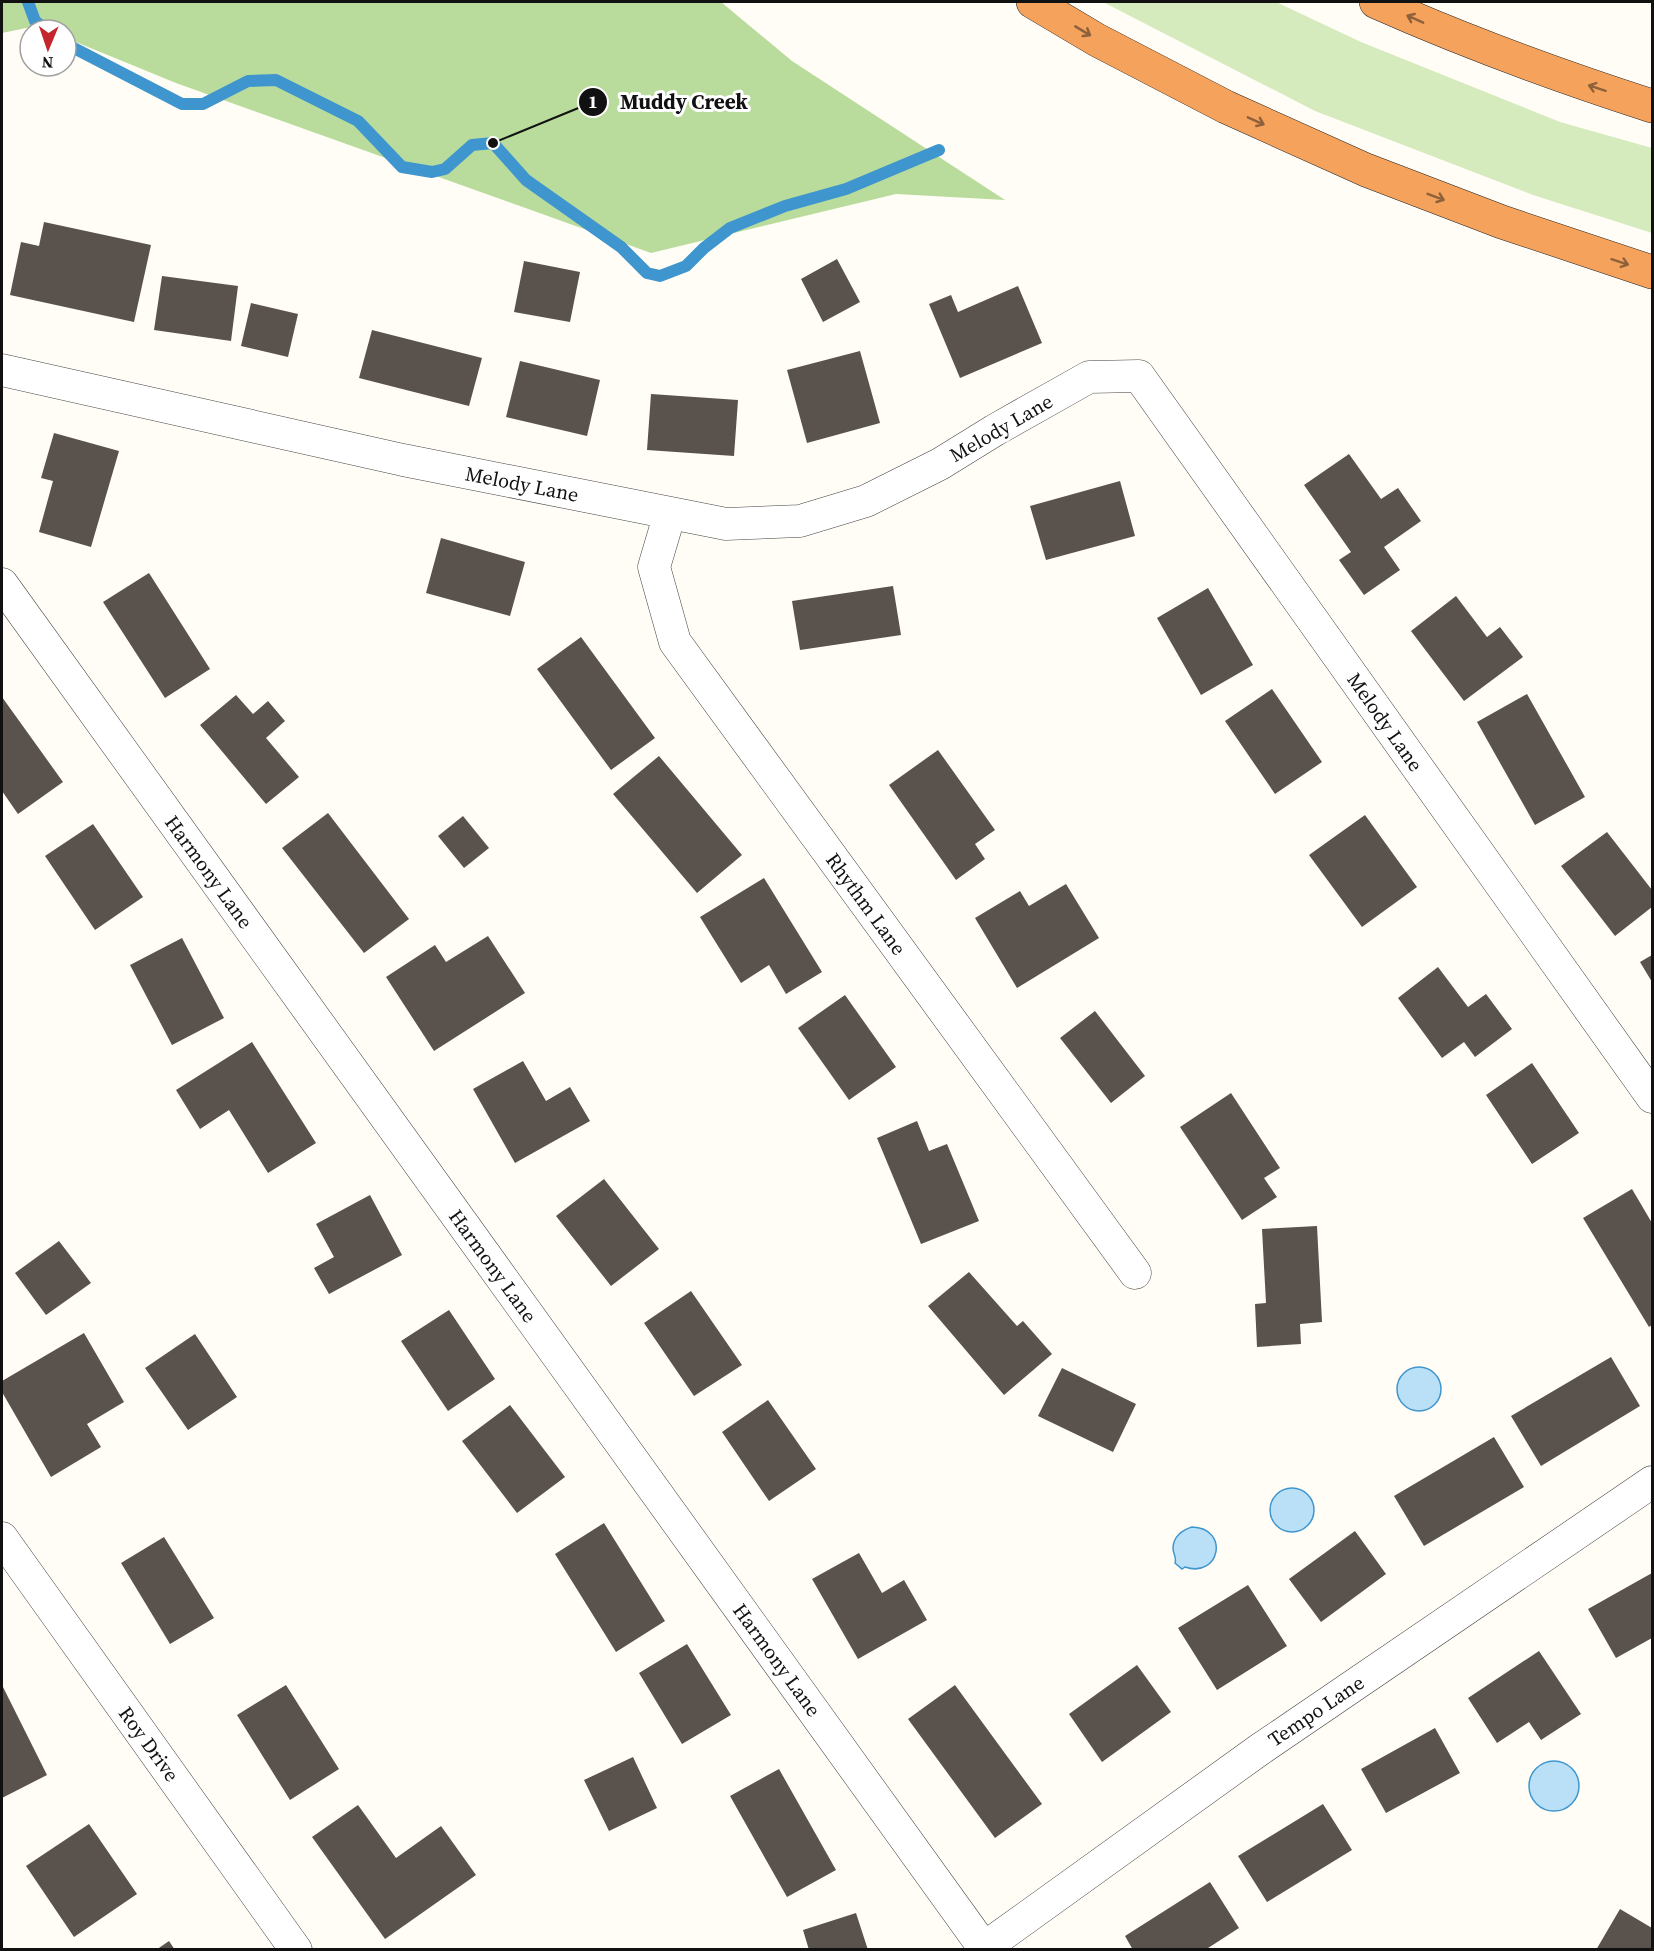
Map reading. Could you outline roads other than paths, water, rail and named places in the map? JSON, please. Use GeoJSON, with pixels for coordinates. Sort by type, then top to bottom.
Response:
{"type":"FeatureCollection","features":[{"type":"Feature","properties":{"kind":"highway"},"geometry":{"type":"LineString","coordinates":[[1033,2],[1097,40],[1226,107],[1366,170],[1502,222],[1653,272]]}},
{"type":"Feature","properties":{"kind":"highway"},"geometry":{"type":"LineString","coordinates":[[1376,2],[1429,26],[1558,75],[1653,106]]}},
{"type":"Feature","properties":{"kind":"street","name":"Melody Lane"},"geometry":{"type":"LineString","coordinates":[[2,370],[403,460],[726,524],[800,521],[866,501],[940,464],[1089,377],[1139,376],[1653,1097]]}},
{"type":"Feature","properties":{"kind":"street","name":"Rhythm Lane"},"geometry":{"type":"LineString","coordinates":[[670,513],[654,567],[675,642],[1135,1273]]}},
{"type":"Feature","properties":{"kind":"street","name":"Harmony Lane"},"geometry":{"type":"LineString","coordinates":[[2,584],[984,1948]]}},
{"type":"Feature","properties":{"kind":"street","name":"Tempo Lane"},"geometry":{"type":"LineString","coordinates":[[984,1948],[1259,1749],[1653,1482]]}},
{"type":"Feature","properties":{"kind":"street","name":"Roy Drive"},"geometry":{"type":"LineString","coordinates":[[2,1538],[296,1950]]}},
{"type":"Feature","properties":{"kind":"water"},"geometry":{"type":"Polygon","coordinates":[[[1419,1367],[1434,1374],[1441,1389],[1434,1404],[1419,1411],[1404,1404],[1397,1389],[1404,1374],[1419,1367]]]}},
{"type":"Feature","properties":{"kind":"water"},"geometry":{"type":"Polygon","coordinates":[[[1292,1488],[1307,1495],[1314,1510],[1307,1525],[1292,1532],[1277,1525],[1270,1510],[1277,1495],[1292,1488]]]}},
{"type":"Feature","properties":{"kind":"water"},"geometry":{"type":"Polygon","coordinates":[[[1192,1527],[1204,1529],[1212,1535],[1216,1543],[1216,1552],[1213,1560],[1206,1566],[1197,1569],[1185,1567],[1182,1569],[1175,1563],[1173,1544],[1179,1534],[1192,1527]]]}},
{"type":"Feature","properties":{"kind":"water"},"geometry":{"type":"Polygon","coordinates":[[[1549,1761],[1559,1761],[1572,1768],[1579,1781],[1579,1791],[1572,1804],[1559,1811],[1549,1811],[1540,1807],[1533,1800],[1529,1791],[1529,1781],[1533,1772],[1540,1765],[1549,1761]]]}},
{"type":"Feature","properties":{"kind":"waterway"},"geometry":{"type":"LineString","coordinates":[[28,2],[34,18]]}},
{"type":"Feature","properties":{"kind":"waterway"},"geometry":{"type":"LineString","coordinates":[[78,50],[182,104],[203,104],[248,81],[276,80],[358,121],[402,167],[432,172],[445,169],[472,145],[493,143],[526,180],[621,247],[647,273],[660,276],[686,266],[704,248],[730,228],[785,206],[846,189],[939,150]]}},
{"type":"Feature","properties":{"kind":"place","name":"Muddy Creek"},"geometry":{"type":"Point","coordinates":[493,143]}}]}
